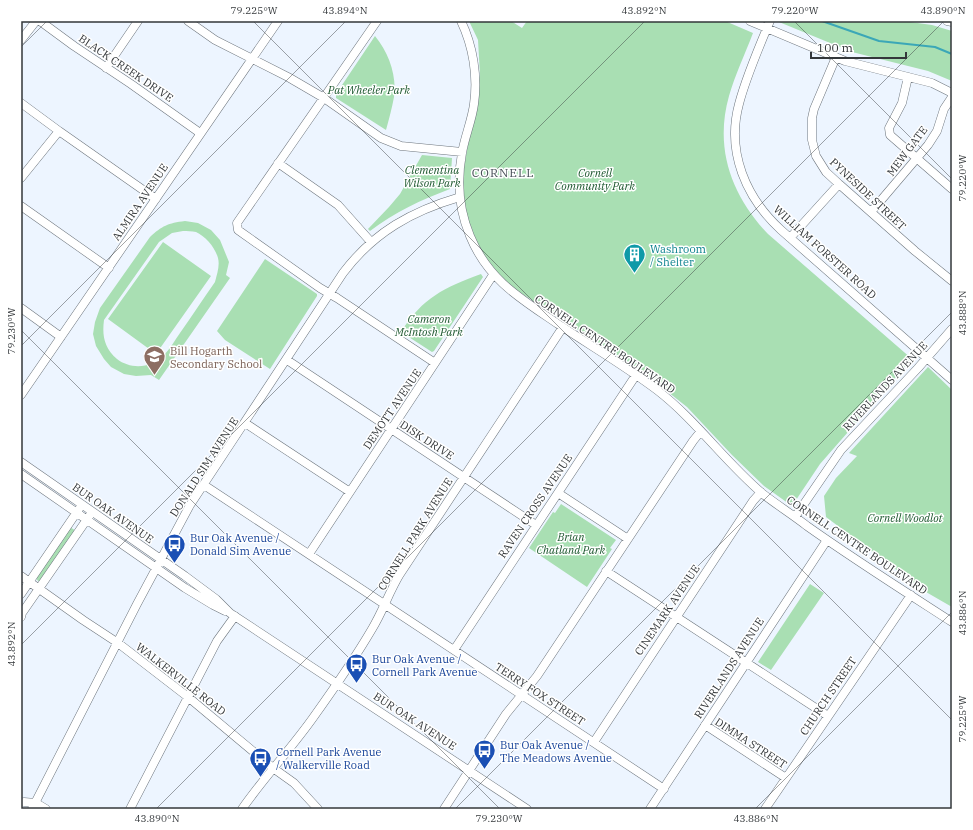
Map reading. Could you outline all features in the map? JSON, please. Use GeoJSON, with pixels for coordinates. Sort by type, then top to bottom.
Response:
{"type":"FeatureCollection","features":[{"type":"Feature","properties":{"kind":"street"},"geometry":{"type":"LineString","coordinates":[[21,40],[36,21]]}},
{"type":"Feature","properties":{"kind":"street","name":"BLACK CREEK DRIVE"},"geometry":{"type":"LineString","coordinates":[[40,21],[200,133]]}},
{"type":"Feature","properties":{"kind":"street"},"geometry":{"type":"LineString","coordinates":[[106,68],[138,21]]}},
{"type":"Feature","properties":{"kind":"street"},"geometry":{"type":"LineString","coordinates":[[188,21],[215,40],[288,77],[324,98],[381,138],[401,146],[462,152]]}},
{"type":"Feature","properties":{"kind":"street","name":"ALMIRA AVENUE"},"geometry":{"type":"LineString","coordinates":[[21,395],[278,21]]}},
{"type":"Feature","properties":{"kind":"street"},"geometry":{"type":"LineString","coordinates":[[377,21],[237,223],[238,230],[330,294],[435,363]]}},
{"type":"Feature","properties":{"kind":"street","name":"CORNELL CENTRE BOULEVARD"},"geometry":{"type":"LineString","coordinates":[[461,21],[472,55],[475,87],[474,105],[462,152],[460,197],[464,218],[470,237],[481,258],[493,275],[513,294],[636,375],[670,401],[761,492],[794,517],[952,622]]}},
{"type":"Feature","properties":{"kind":"street"},"geometry":{"type":"LineString","coordinates":[[750,21],[768,24],[836,57],[932,83],[952,93]]}},
{"type":"Feature","properties":{"kind":"street"},"geometry":{"type":"LineString","coordinates":[[947,21],[952,22]]}},
{"type":"Feature","properties":{"kind":"street","name":"WILLIAM FORSTER ROAD"},"geometry":{"type":"LineString","coordinates":[[768,24],[739,104],[736,117],[736,144],[740,169],[751,194],[763,212],[790,238],[952,380]]}},
{"type":"Feature","properties":{"kind":"street","name":"PYNESIDE STREET"},"geometry":{"type":"LineString","coordinates":[[836,57],[814,109],[811,130],[816,156],[826,172],[839,184],[915,251],[952,281]]}},
{"type":"Feature","properties":{"kind":"street"},"geometry":{"type":"LineString","coordinates":[[908,77],[902,103],[889,128],[890,135],[952,189]]}},
{"type":"Feature","properties":{"kind":"street","name":"MEW GATE"},"geometry":{"type":"LineString","coordinates":[[871,212],[934,137],[944,109],[952,97]]}},
{"type":"Feature","properties":{"kind":"street"},"geometry":{"type":"LineString","coordinates":[[23,104],[156,199]]}},
{"type":"Feature","properties":{"kind":"street"},"geometry":{"type":"LineString","coordinates":[[21,178],[59,131]]}},
{"type":"Feature","properties":{"kind":"street"},"geometry":{"type":"LineString","coordinates":[[278,163],[338,205],[370,242]]}},
{"type":"Feature","properties":{"kind":"street"},"geometry":{"type":"LineString","coordinates":[[790,238],[839,184]]}},
{"type":"Feature","properties":{"kind":"street","name":"DONALD SIM AVENUE"},"geometry":{"type":"LineString","coordinates":[[29,805],[118,643],[190,505],[351,263],[370,242],[391,226],[422,210],[460,197]]}},
{"type":"Feature","properties":{"kind":"street"},"geometry":{"type":"LineString","coordinates":[[21,206],[109,268]]}},
{"type":"Feature","properties":{"kind":"street","name":"DEMOTT AVENUE"},"geometry":{"type":"LineString","coordinates":[[309,554],[493,275]]}},
{"type":"Feature","properties":{"kind":"street"},"geometry":{"type":"LineString","coordinates":[[21,308],[61,337]]}},
{"type":"Feature","properties":{"kind":"street","name":"CORNELL PARK AVENUE"},"geometry":{"type":"LineString","coordinates":[[242,809],[302,732],[337,683],[373,628],[400,574],[563,327]]}},
{"type":"Feature","properties":{"kind":"street","name":"RIVERLANDS AVENUE"},"geometry":{"type":"LineString","coordinates":[[794,517],[841,450],[952,329]]}},
{"type":"Feature","properties":{"kind":"street","name":"DISK DRIVE"},"geometry":{"type":"LineString","coordinates":[[286,360],[536,525]]}},
{"type":"Feature","properties":{"kind":"street","name":"RAVEN CROSS AVENUE"},"geometry":{"type":"LineString","coordinates":[[454,650],[636,375]]}},
{"type":"Feature","properties":{"kind":"street"},"geometry":{"type":"LineString","coordinates":[[245,423],[350,492]]}},
{"type":"Feature","properties":{"kind":"street"},"geometry":{"type":"LineString","coordinates":[[444,809],[506,714],[537,676],[701,431]]}},
{"type":"Feature","properties":{"kind":"street","name":"BUR OAK AVENUE"},"geometry":{"type":"LineString","coordinates":[[21,462],[216,599],[232,614]]}},
{"type":"Feature","properties":{"kind":"street","name":"BUR OAK AVENUE"},"geometry":{"type":"LineString","coordinates":[[21,474],[157,569],[212,605],[232,614],[527,809]]}},
{"type":"Feature","properties":{"kind":"street","name":"TERRY FOX STREET"},"geometry":{"type":"LineString","coordinates":[[204,485],[664,788]]}},
{"type":"Feature","properties":{"kind":"street","name":"CINEMARK AVENUE"},"geometry":{"type":"LineString","coordinates":[[594,742],[753,501],[761,492]]}},
{"type":"Feature","properties":{"kind":"street"},"geometry":{"type":"LineString","coordinates":[[558,493],[628,539]]}},
{"type":"Feature","properties":{"kind":"street"},"geometry":{"type":"LineString","coordinates":[[21,594],[30,583],[82,505]]}},
{"type":"Feature","properties":{"kind":"street"},"geometry":{"type":"LineString","coordinates":[[21,617],[22,613],[92,512]]}},
{"type":"Feature","properties":{"kind":"street","name":"RIVERLANDS AVENUE"},"geometry":{"type":"LineString","coordinates":[[650,809],[827,540]]}},
{"type":"Feature","properties":{"kind":"street"},"geometry":{"type":"LineString","coordinates":[[606,571],[828,716]]}},
{"type":"Feature","properties":{"kind":"street","name":"WALKERVILLE ROAD"},"geometry":{"type":"LineString","coordinates":[[21,576],[118,643],[273,768],[294,782],[318,809]]}},
{"type":"Feature","properties":{"kind":"street","name":"CHURCH STREET"},"geometry":{"type":"LineString","coordinates":[[765,809],[911,595]]}},
{"type":"Feature","properties":{"kind":"street"},"geometry":{"type":"LineString","coordinates":[[130,809],[232,614]]}},
{"type":"Feature","properties":{"kind":"street","name":"DIMMA STREET"},"geometry":{"type":"LineString","coordinates":[[705,725],[786,778]]}},
{"type":"Feature","properties":{"kind":"street"},"geometry":{"type":"LineString","coordinates":[[29,805],[46,809]]}},
{"type":"Feature","properties":{"kind":"green space","name":"Cornell Community Park"},"geometry":{"type":"Polygon","coordinates":[[[469,21],[511,21],[522,28],[527,21],[725,21],[753,33],[731,88],[725,116],[725,153],[729,171],[736,188],[755,219],[768,234],[912,359],[820,464],[792,506],[764,486],[732,455],[687,407],[639,369],[510,286],[493,268],[481,250],[471,229],[463,202],[462,179],[480,75],[478,40],[469,21]]]}},
{"type":"Feature","properties":{"kind":"green space"},"geometry":{"type":"Polygon","coordinates":[[[779,21],[903,21],[932,25],[952,31],[952,81],[928,71],[852,52],[779,21]]]}},
{"type":"Feature","properties":{"kind":"green space","name":"Pat Wheeler Park"},"geometry":{"type":"Polygon","coordinates":[[[375,36],[388,57],[393,73],[395,89],[386,130],[336,98],[336,94],[375,36]]]}},
{"type":"Feature","properties":{"kind":"green space","name":"Clementina Wilson Park"},"geometry":{"type":"Polygon","coordinates":[[[422,155],[452,158],[450,189],[408,207],[370,231],[368,229],[400,194],[422,155]]]}},
{"type":"Feature","properties":{"kind":"green space"},"geometry":{"type":"Polygon","coordinates":[[[185,221],[198,223],[211,230],[220,240],[229,262],[226,275],[230,278],[159,380],[151,375],[136,376],[124,374],[111,367],[96,346],[93,334],[100,308],[150,237],[158,230],[170,224],[185,221]],[[185,231],[172,233],[159,242],[104,320],[103,331],[107,346],[113,355],[123,363],[135,366],[148,365],[154,363],[164,355],[215,282],[219,264],[215,250],[203,236],[196,232],[185,231]]]}},
{"type":"Feature","properties":{"kind":"green space"},"geometry":{"type":"Polygon","coordinates":[[[163,242],[211,276],[156,354],[108,319],[163,242]]]}},
{"type":"Feature","properties":{"kind":"green space"},"geometry":{"type":"Polygon","coordinates":[[[265,259],[317,294],[270,369],[225,340],[217,331],[265,259]]]}},
{"type":"Feature","properties":{"kind":"green space","name":"Cameron McIntosh Park"},"geometry":{"type":"Polygon","coordinates":[[[481,274],[483,277],[434,351],[432,352],[401,332],[418,310],[435,295],[445,289],[481,274]]]}},
{"type":"Feature","properties":{"kind":"green space","name":"Cornell Woodlot"},"geometry":{"type":"Polygon","coordinates":[[[928,367],[952,390],[952,607],[926,592],[826,517],[824,496],[836,478],[857,456],[849,453],[928,367]]]}},
{"type":"Feature","properties":{"kind":"green space","name":"Brian Chatland Park"},"geometry":{"type":"Polygon","coordinates":[[[561,504],[616,540],[610,548],[612,549],[587,587],[529,548],[553,512],[555,513],[561,504]]]}},
{"type":"Feature","properties":{"kind":"green space"},"geometry":{"type":"Polygon","coordinates":[[[70,527],[76,531],[40,581],[38,581],[36,578],[70,527]]]}},
{"type":"Feature","properties":{"kind":"green space"},"geometry":{"type":"Polygon","coordinates":[[[810,584],[824,593],[771,670],[758,662],[810,584]]]}},
{"type":"Feature","properties":{"kind":"waterway"},"geometry":{"type":"LineString","coordinates":[[822,21],[879,41],[935,47],[952,54]]}},
{"type":"Feature","properties":{"kind":"place","name":"Washroom / Shelter"},"geometry":{"type":"Point","coordinates":[634,274]}},
{"type":"Feature","properties":{"kind":"place","name":"Bill Hogarth Secondary School"},"geometry":{"type":"Point","coordinates":[154,376]}},
{"type":"Feature","properties":{"kind":"place","name":"Bur Oak Avenue / Donald Sim Avenue"},"geometry":{"type":"Point","coordinates":[175,564]}},
{"type":"Feature","properties":{"kind":"place","name":"Bur Oak Avenue / Cornell Park Avenue"},"geometry":{"type":"Point","coordinates":[356,684]}},
{"type":"Feature","properties":{"kind":"place","name":"Bur Oak Avenue / The Meadows Avenue"},"geometry":{"type":"Point","coordinates":[484,770]}},
{"type":"Feature","properties":{"kind":"place","name":"Cornell Park Avenue / Walkerville Road"},"geometry":{"type":"Point","coordinates":[260,778]}},
{"type":"Feature","properties":{"kind":"district","name":"CORNELL"},"geometry":{"type":"Point","coordinates":[503,172]}}]}
